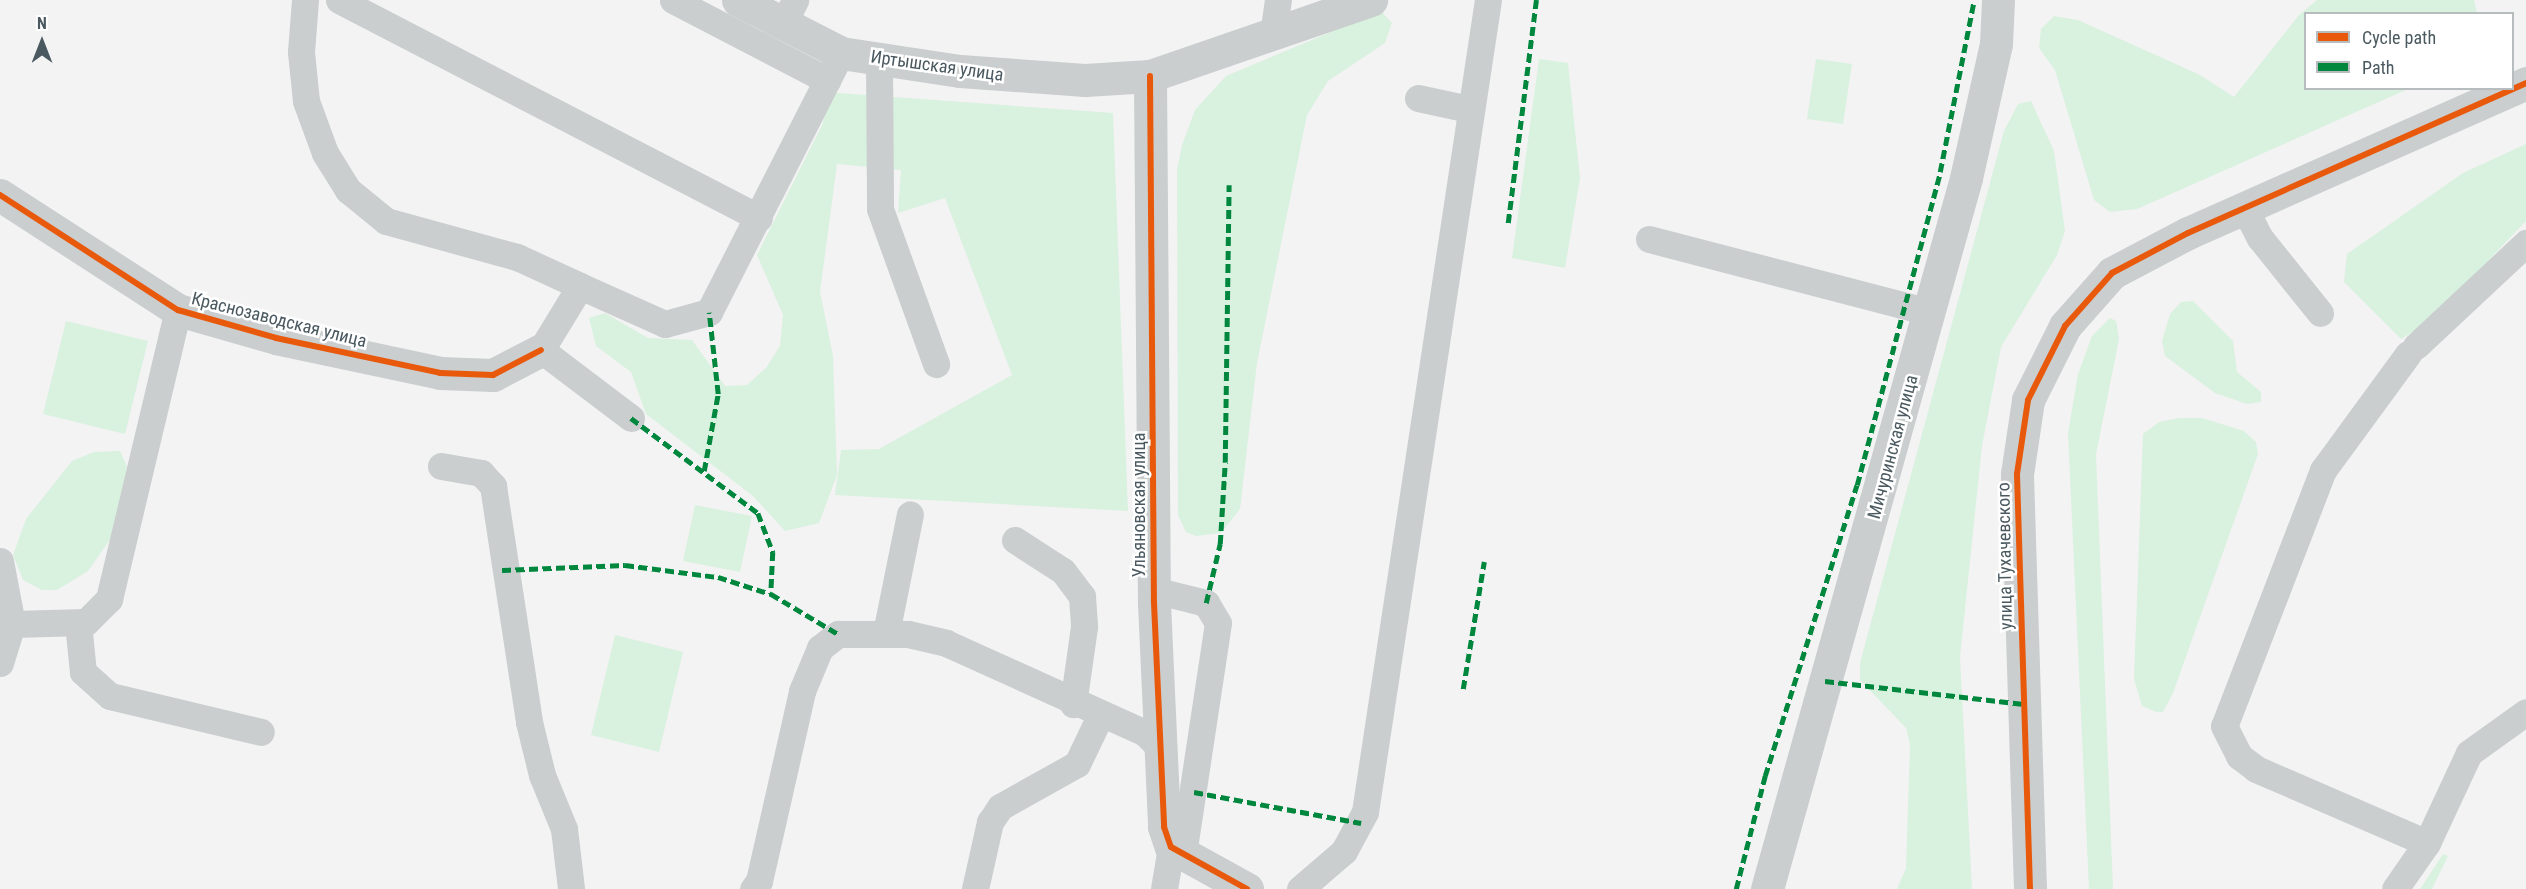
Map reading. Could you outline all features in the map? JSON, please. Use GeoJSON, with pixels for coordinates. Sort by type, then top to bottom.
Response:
{"type":"FeatureCollection","features":[{"type":"Feature","properties":{"kind":"street","name":"Иртышская улица"},"geometry":{"type":"LineString","coordinates":[[738,0],[789,12],[834,66],[879,57],[1026,77],[1150,76],[1371,0]]}},
{"type":"Feature","properties":{"kind":"street","name":"Мичуринская улица"},"geometry":{"type":"LineString","coordinates":[[1767,889],[1929,312],[1982,110],[1998,0]]}},
{"type":"Feature","properties":{"kind":"street","name":"Ульяновская улица"},"geometry":{"type":"LineString","coordinates":[[1150,76],[1157,745],[1164,827],[1177,850]]}},
{"type":"Feature","properties":{"kind":"street","name":"улица Тухачевского"},"geometry":{"type":"LineString","coordinates":[[2030,889],[2017,474],[2028,400],[2065,326],[2112,273],[2188,233],[2246,211],[2511,90]]}},
{"type":"Feature","properties":{"kind":"street","name":"Краснозаводская улица"},"geometry":{"type":"LineString","coordinates":[[2,198],[178,309],[276,338],[440,373],[493,375],[541,350]]}},
{"type":"Feature","properties":{"kind":"street"},"geometry":{"type":"LineString","coordinates":[[1177,850],[1247,889]]}},
{"type":"Feature","properties":{"kind":"lane"},"geometry":{"type":"LineString","coordinates":[[305,0],[301,52],[306,100],[325,153],[348,190],[386,221],[517,257],[665,324],[687,321],[709,312],[759,218],[834,66],[674,0]]}},
{"type":"Feature","properties":{"kind":"lane"},"geometry":{"type":"LineString","coordinates":[[339,0],[759,218]]}},
{"type":"Feature","properties":{"kind":"lane"},"geometry":{"type":"LineString","coordinates":[[1273,35],[1278,0]]}},
{"type":"Feature","properties":{"kind":"lane"},"geometry":{"type":"LineString","coordinates":[[1300,889],[1344,851],[1365,812],[1469,109],[1488,0]]}},
{"type":"Feature","properties":{"kind":"lane"},"geometry":{"type":"LineString","coordinates":[[879,57],[880,209],[936,364]]}},
{"type":"Feature","properties":{"kind":"lane"},"geometry":{"type":"LineString","coordinates":[[1418,98],[1469,109]]}},
{"type":"Feature","properties":{"kind":"lane"},"geometry":{"type":"LineString","coordinates":[[2246,211],[2260,238],[2320,313]]}},
{"type":"Feature","properties":{"kind":"lane"},"geometry":{"type":"LineString","coordinates":[[1649,239],[1929,312]]}},
{"type":"Feature","properties":{"kind":"lane"},"geometry":{"type":"LineString","coordinates":[[2427,843],[2256,769],[2240,756],[2224,726],[2323,470],[2412,350],[2526,243]]}},
{"type":"Feature","properties":{"kind":"lane"},"geometry":{"type":"LineString","coordinates":[[580,286],[541,350],[631,418]]}},
{"type":"Feature","properties":{"kind":"lane"},"geometry":{"type":"LineString","coordinates":[[12,624],[78,623],[95,619],[109,599],[178,309]]}},
{"type":"Feature","properties":{"kind":"lane"},"geometry":{"type":"LineString","coordinates":[[441,466],[481,473],[493,486],[529,722],[542,775],[564,829],[571,889]]}},
{"type":"Feature","properties":{"kind":"lane"},"geometry":{"type":"LineString","coordinates":[[886,633],[910,514]]}},
{"type":"Feature","properties":{"kind":"lane"},"geometry":{"type":"LineString","coordinates":[[1015,540],[1063,571],[1082,596],[1084,627],[1073,704]]}},
{"type":"Feature","properties":{"kind":"lane"},"geometry":{"type":"LineString","coordinates":[[0,561],[12,624],[0,663]]}},
{"type":"Feature","properties":{"kind":"lane"},"geometry":{"type":"LineString","coordinates":[[1154,590],[1206,603],[1218,623],[1177,850],[1164,889]]}},
{"type":"Feature","properties":{"kind":"lane"},"geometry":{"type":"LineString","coordinates":[[78,623],[83,672],[103,692],[261,732]]}},
{"type":"Feature","properties":{"kind":"lane"},"geometry":{"type":"LineString","coordinates":[[753,889],[759,880],[802,691],[819,648],[838,634],[886,633],[946,643],[1073,704],[1145,733],[1157,745]]}},
{"type":"Feature","properties":{"kind":"lane"},"geometry":{"type":"LineString","coordinates":[[2395,889],[2427,843],[2469,753],[2526,712]]}},
{"type":"Feature","properties":{"kind":"lane"},"geometry":{"type":"LineString","coordinates":[[975,889],[990,822],[1000,807],[1077,764],[1100,716]]}},
{"type":"Feature","properties":{"kind":"green space"},"geometry":{"type":"Polygon","coordinates":[[[2317,0],[2474,0],[2477,12],[2304,12],[2304,90],[2406,90],[2137,209],[2110,212],[2094,200],[2055,70],[2039,48],[2041,29],[2054,16],[2078,20],[2200,75],[2234,97],[2299,15],[2317,0]]]}},
{"type":"Feature","properties":{"kind":"green space"},"geometry":{"type":"Polygon","coordinates":[[[1381,11],[1392,23],[1385,43],[1328,81],[1307,115],[1257,363],[1240,509],[1221,533],[1196,536],[1186,532],[1178,515],[1177,170],[1182,145],[1195,110],[1226,76],[1381,11]]]}},
{"type":"Feature","properties":{"kind":"green space"},"geometry":{"type":"Polygon","coordinates":[[[1539,59],[1568,63],[1580,178],[1565,268],[1512,258],[1539,59]]]}},
{"type":"Feature","properties":{"kind":"green space"},"geometry":{"type":"Polygon","coordinates":[[[1816,59],[1852,64],[1843,124],[1807,119],[1816,59]]]}},
{"type":"Feature","properties":{"kind":"green space"},"geometry":{"type":"Polygon","coordinates":[[[825,92],[1113,113],[1128,511],[835,495],[841,450],[879,449],[1012,375],[945,198],[898,213],[901,170],[837,164],[820,292],[833,356],[837,475],[819,523],[785,531],[753,496],[646,414],[631,372],[596,346],[589,318],[605,313],[648,338],[692,340],[725,386],[747,385],[766,368],[780,346],[783,315],[757,255],[823,123],[825,92]]]}},
{"type":"Feature","properties":{"kind":"green space"},"geometry":{"type":"Polygon","coordinates":[[[2031,101],[2054,151],[2065,231],[2057,255],[2001,347],[1982,446],[1960,657],[1972,889],[1897,889],[1906,868],[1910,745],[1906,728],[1860,680],[1860,663],[2004,131],[2018,104],[2031,101]]]}},
{"type":"Feature","properties":{"kind":"green space"},"geometry":{"type":"Polygon","coordinates":[[[2526,144],[2526,221],[2431,321],[2401,339],[2344,282],[2347,254],[2463,173],[2526,144]]]}},
{"type":"Feature","properties":{"kind":"green space"},"geometry":{"type":"Polygon","coordinates":[[[2193,301],[2233,341],[2237,372],[2261,392],[2261,402],[2247,404],[2215,393],[2165,356],[2162,341],[2170,314],[2181,302],[2193,301]]]}},
{"type":"Feature","properties":{"kind":"green space"},"geometry":{"type":"Polygon","coordinates":[[[2110,318],[2116,321],[2119,339],[2096,454],[2113,889],[2089,889],[2068,433],[2078,374],[2092,336],[2110,318]]]}},
{"type":"Feature","properties":{"kind":"green space"},"geometry":{"type":"Polygon","coordinates":[[[66,321],[148,341],[125,434],[43,414],[66,321]]]}},
{"type":"Feature","properties":{"kind":"green space"},"geometry":{"type":"Polygon","coordinates":[[[2179,418],[2202,418],[2244,431],[2256,442],[2258,454],[2173,693],[2163,712],[2156,712],[2142,706],[2134,679],[2143,434],[2159,422],[2179,418]]]}},
{"type":"Feature","properties":{"kind":"green space"},"geometry":{"type":"Polygon","coordinates":[[[120,451],[131,475],[114,534],[88,571],[57,590],[42,590],[23,580],[13,555],[26,519],[72,461],[94,452],[120,451]]]}},
{"type":"Feature","properties":{"kind":"green space"},"geometry":{"type":"Polygon","coordinates":[[[695,505],[752,516],[740,572],[683,561],[695,505]]]}},
{"type":"Feature","properties":{"kind":"green space"},"geometry":{"type":"Polygon","coordinates":[[[615,635],[683,652],[659,752],[591,735],[615,635]]]}},
{"type":"Feature","properties":{"kind":"green space"},"geometry":{"type":"Polygon","coordinates":[[[2443,854],[2448,856],[2432,889],[2420,889],[2443,854]]]}},
{"type":"Feature","properties":{"kind":"marked path"},"geometry":{"type":"LineString","coordinates":[[1508,223],[1536,0]]}},
{"type":"Feature","properties":{"kind":"marked path"},"geometry":{"type":"LineString","coordinates":[[1736,889],[1765,776],[1857,485],[1940,172],[1974,0]]}},
{"type":"Feature","properties":{"kind":"marked path"},"geometry":{"type":"LineString","coordinates":[[1206,603],[1220,544],[1225,462],[1229,185]]}},
{"type":"Feature","properties":{"kind":"marked path"},"geometry":{"type":"LineString","coordinates":[[704,471],[718,394],[709,312]]}},
{"type":"Feature","properties":{"kind":"marked path"},"geometry":{"type":"LineString","coordinates":[[631,418],[758,513],[773,552],[771,594]]}},
{"type":"Feature","properties":{"kind":"marked path"},"geometry":{"type":"LineString","coordinates":[[1463,689],[1484,562]]}},
{"type":"Feature","properties":{"kind":"marked path"},"geometry":{"type":"LineString","coordinates":[[502,570],[625,565],[718,577],[771,594],[838,634]]}},
{"type":"Feature","properties":{"kind":"marked path"},"geometry":{"type":"LineString","coordinates":[[1825,681],[2024,704]]}},
{"type":"Feature","properties":{"kind":"marked path"},"geometry":{"type":"LineString","coordinates":[[1194,792],[1361,823]]}},
{"type":"Feature","properties":{"kind":"cycle path"},"geometry":{"type":"LineString","coordinates":[[1150,76],[1154,603],[1164,827],[1171,847],[1247,889]]}},
{"type":"Feature","properties":{"kind":"cycle path"},"geometry":{"type":"LineString","coordinates":[[2514,88],[2526,83]]}},
{"type":"Feature","properties":{"kind":"cycle path"},"geometry":{"type":"LineString","coordinates":[[2030,889],[2017,474],[2028,400],[2065,326],[2112,273],[2188,233],[2510,90]]}},
{"type":"Feature","properties":{"kind":"cycle path"},"geometry":{"type":"LineString","coordinates":[[0,195],[178,310],[276,338],[440,373],[493,375],[541,350]]}}]}
